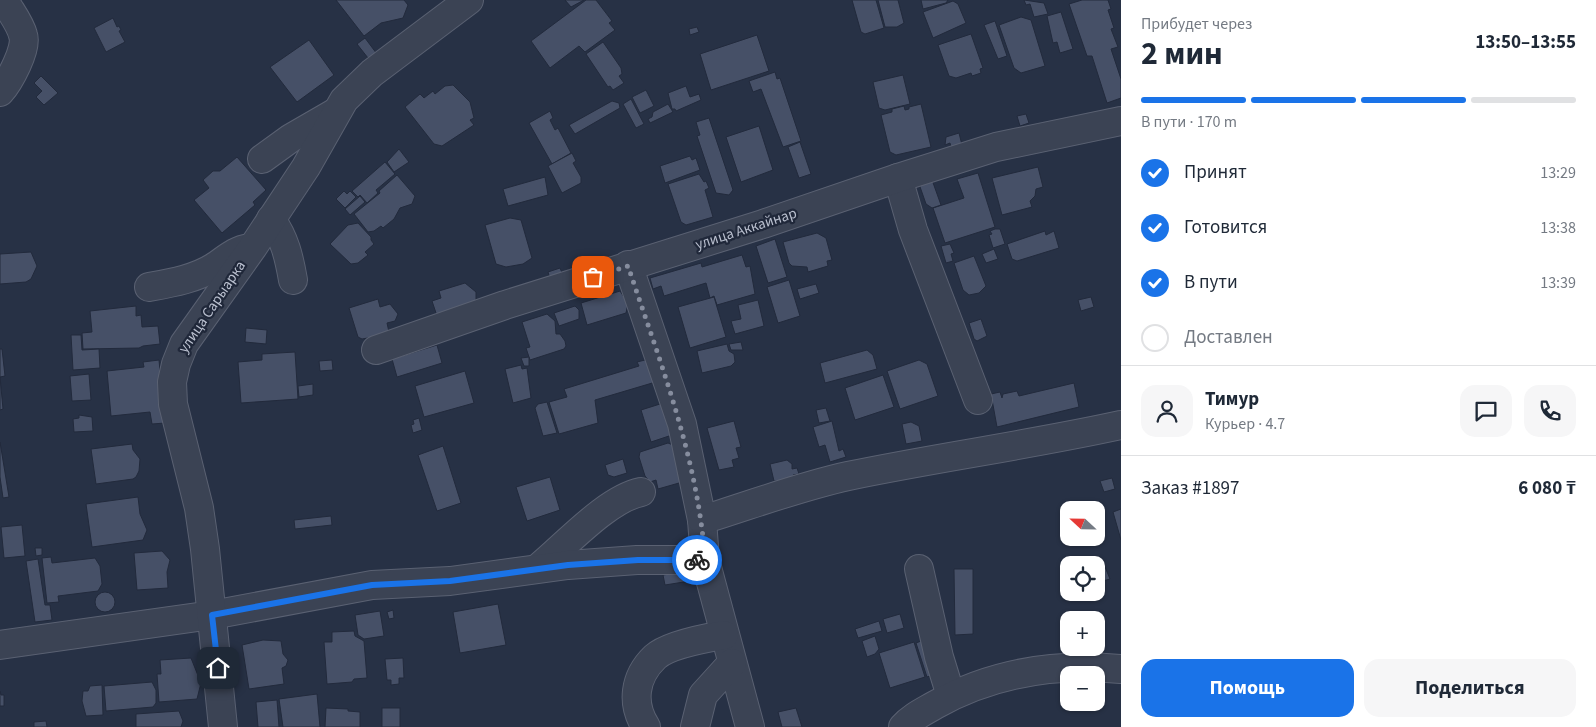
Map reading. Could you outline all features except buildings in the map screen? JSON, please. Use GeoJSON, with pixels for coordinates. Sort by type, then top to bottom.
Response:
{"type":"FeatureCollection","features":[{"type":"Feature","properties":{"kind":"street"},"geometry":{"type":"LineString","coordinates":[[0,92],[13,72],[21,52],[24,36],[4,0]]}},
{"type":"Feature","properties":{"kind":"street","name":"улица Сарыарка"},"geometry":{"type":"LineString","coordinates":[[223,726],[200,516],[173,404],[172,382],[184,344],[253,247],[306,167],[344,100],[356,86],[469,0]]}},
{"type":"Feature","properties":{"kind":"street"},"geometry":{"type":"LineString","coordinates":[[262,159],[291,138],[337,112]]}},
{"type":"Feature","properties":{"kind":"street","name":"улица Аккайнар"},"geometry":{"type":"LineString","coordinates":[[376,350],[628,266],[764,224],[898,178],[996,148],[1121,121]]}},
{"type":"Feature","properties":{"kind":"street"},"geometry":{"type":"LineString","coordinates":[[898,178],[913,230],[978,400]]}},
{"type":"Feature","properties":{"kind":"street"},"geometry":{"type":"LineString","coordinates":[[271,219],[281,233],[287,247],[293,280]]}},
{"type":"Feature","properties":{"kind":"street"},"geometry":{"type":"LineString","coordinates":[[149,287],[196,275],[213,268],[242,249],[253,247]]}},
{"type":"Feature","properties":{"kind":"street"},"geometry":{"type":"LineString","coordinates":[[628,266],[682,424],[702,520],[705,560],[750,727]]}},
{"type":"Feature","properties":{"kind":"street"},"geometry":{"type":"LineString","coordinates":[[702,520],[808,486],[848,476],[983,450],[1046,442],[1121,426]]}},
{"type":"Feature","properties":{"kind":"street"},"geometry":{"type":"LineString","coordinates":[[538,568],[606,510],[632,494],[641,492]]}},
{"type":"Feature","properties":{"kind":"street"},"geometry":{"type":"LineString","coordinates":[[0,645],[212,615],[372,585],[450,581],[538,568],[638,560],[705,560]]}},
{"type":"Feature","properties":{"kind":"street"},"geometry":{"type":"LineString","coordinates":[[920,569],[939,657],[951,696]]}},
{"type":"Feature","properties":{"kind":"street"},"geometry":{"type":"LineString","coordinates":[[646,727],[636,709],[636,692],[642,676],[655,657],[690,643],[724,635]]}},
{"type":"Feature","properties":{"kind":"street"},"geometry":{"type":"LineString","coordinates":[[695,727],[703,695],[732,663]]}},
{"type":"Feature","properties":{"kind":"street"},"geometry":{"type":"LineString","coordinates":[[903,727],[911,719],[962,690],[1005,677],[1048,670],[1088,667],[1121,669]]}},
{"type":"Feature","properties":{"kind":"way so far"},"geometry":{"type":"LineString","coordinates":[[593,277],[628,266],[682,424],[702,520],[705,560],[697,560]]}},
{"type":"Feature","properties":{"kind":"route"},"geometry":{"type":"LineString","coordinates":[[218,668],[212,615],[372,585],[450,581],[568,565],[638,560],[697,560]]}}]}
